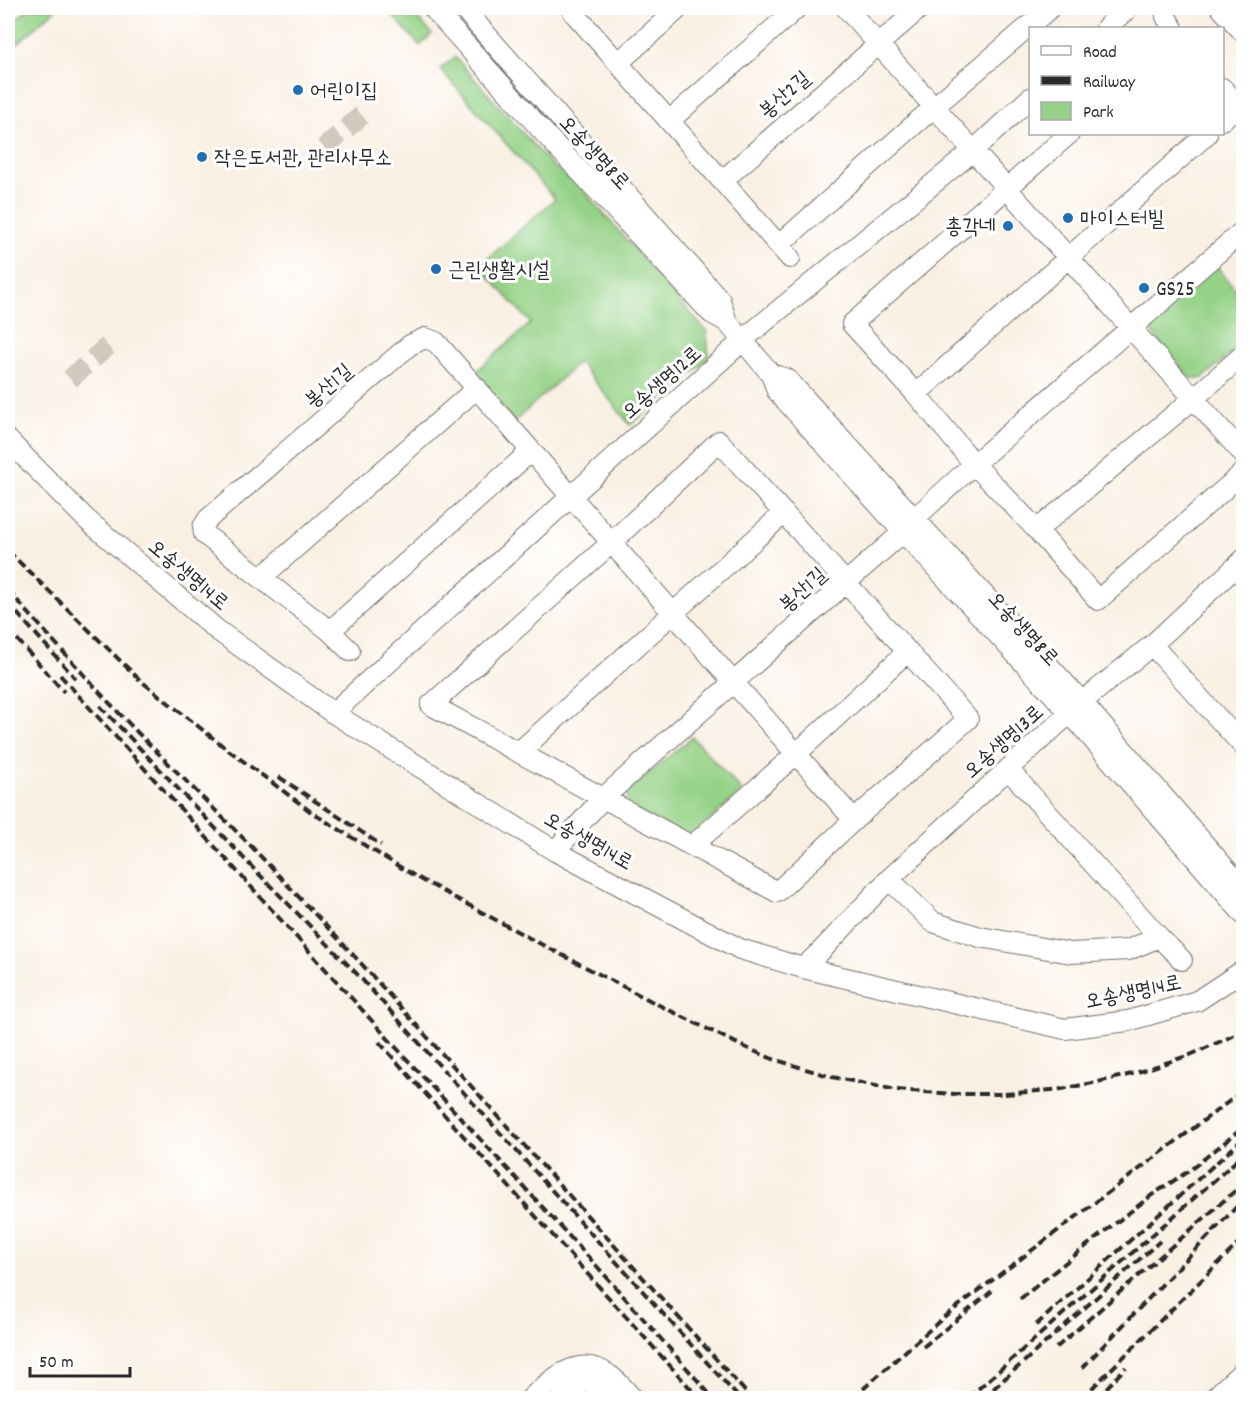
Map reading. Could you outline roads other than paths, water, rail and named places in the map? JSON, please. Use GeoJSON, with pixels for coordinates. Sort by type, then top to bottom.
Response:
{"type":"FeatureCollection","features":[{"type":"Feature","properties":{"kind":"street","name":"오송생명8로"},"geometry":{"type":"LineString","coordinates":[[433,8],[546,135],[711,313],[727,322],[771,374],[787,379],[909,525],[1244,890]]}},
{"type":"Feature","properties":{"kind":"street"},"geometry":{"type":"LineString","coordinates":[[572,8],[573,12],[784,252],[934,107],[1050,8]]}},
{"type":"Feature","properties":{"kind":"street"},"geometry":{"type":"LineString","coordinates":[[618,63],[679,8]]}},
{"type":"Feature","properties":{"kind":"street"},"geometry":{"type":"LineString","coordinates":[[669,121],[797,8]]}},
{"type":"Feature","properties":{"kind":"street"},"geometry":{"type":"LineString","coordinates":[[846,8],[1244,454]]}},
{"type":"Feature","properties":{"kind":"street","name":"봉산2길"},"geometry":{"type":"LineString","coordinates":[[722,181],[920,8]]}},
{"type":"Feature","properties":{"kind":"street"},"geometry":{"type":"LineString","coordinates":[[1107,27],[1128,8]]}},
{"type":"Feature","properties":{"kind":"street"},"geometry":{"type":"LineString","coordinates":[[1221,8],[1244,33]]}},
{"type":"Feature","properties":{"kind":"street"},"geometry":{"type":"LineString","coordinates":[[1240,8],[1244,11]]}},
{"type":"Feature","properties":{"kind":"street","name":"오송생명8로"},"geometry":{"type":"LineString","coordinates":[[468,9],[720,300],[727,322]]}},
{"type":"Feature","properties":{"kind":"street"},"geometry":{"type":"LineString","coordinates":[[454,30],[468,9]]}},
{"type":"Feature","properties":{"kind":"street"},"geometry":{"type":"LineString","coordinates":[[1224,90],[1241,108],[1224,119]]}},
{"type":"Feature","properties":{"kind":"street","name":"오송생명12로"},"geometry":{"type":"LineString","coordinates":[[333,713],[743,340],[973,151],[1029,99]]}},
{"type":"Feature","properties":{"kind":"street"},"geometry":{"type":"LineString","coordinates":[[1068,135],[852,324],[916,394],[974,464],[1037,530],[1098,600],[1244,472]]}},
{"type":"Feature","properties":{"kind":"street"},"geometry":{"type":"LineString","coordinates":[[916,394],[1206,135]]}},
{"type":"Feature","properties":{"kind":"street"},"geometry":{"type":"LineString","coordinates":[[974,464],[1244,230]]}},
{"type":"Feature","properties":{"kind":"street","name":"봉산1길"},"geometry":{"type":"LineString","coordinates":[[262,577],[204,534],[203,527],[208,519],[410,345],[424,338],[436,342],[854,820]]}},
{"type":"Feature","properties":{"kind":"street"},"geometry":{"type":"LineString","coordinates":[[1037,530],[1244,354]]}},
{"type":"Feature","properties":{"kind":"street"},"geometry":{"type":"LineString","coordinates":[[350,651],[330,631],[262,577],[477,388]]}},
{"type":"Feature","properties":{"kind":"street","name":"오송생명14로"},"geometry":{"type":"LineString","coordinates":[[8,440],[86,519],[217,630],[333,713],[555,851],[740,949],[803,968],[1065,1029],[1128,1021],[1197,1001],[1244,970]]}},
{"type":"Feature","properties":{"kind":"street"},"geometry":{"type":"LineString","coordinates":[[719,441],[784,513],[968,719],[777,892],[431,705],[611,543],[719,441]]}},
{"type":"Feature","properties":{"kind":"street"},"geometry":{"type":"LineString","coordinates":[[330,631],[531,451]]}},
{"type":"Feature","properties":{"kind":"street","name":"봉산1길"},"geometry":{"type":"LineString","coordinates":[[555,851],[603,798],[846,582],[974,464]]}},
{"type":"Feature","properties":{"kind":"street"},"geometry":{"type":"LineString","coordinates":[[519,752],[784,513]]}},
{"type":"Feature","properties":{"kind":"street","name":"오송생명13로"},"geometry":{"type":"LineString","coordinates":[[803,968],[890,879],[1008,769],[1076,707],[1152,645],[1244,559]]}},
{"type":"Feature","properties":{"kind":"street"},"geometry":{"type":"LineString","coordinates":[[1152,645],[1244,747]]}},
{"type":"Feature","properties":{"kind":"street"},"geometry":{"type":"LineString","coordinates":[[692,846],[908,651]]}},
{"type":"Feature","properties":{"kind":"street","name":"오송생명8로"},"geometry":{"type":"LineString","coordinates":[[1076,707],[1244,915]]}},
{"type":"Feature","properties":{"kind":"street"},"geometry":{"type":"LineString","coordinates":[[1008,769],[1182,960]]}},
{"type":"Feature","properties":{"kind":"street"},"geometry":{"type":"LineString","coordinates":[[890,879],[933,922],[980,937],[1071,953],[1128,950],[1159,937]]}},
{"type":"Feature","properties":{"kind":"street"},"geometry":{"type":"LineString","coordinates":[[531,1398],[560,1374],[575,1368],[592,1367],[607,1374],[632,1398]]}},
{"type":"Feature","properties":{"kind":"street"},"geometry":{"type":"LineString","coordinates":[[1215,1398],[1244,1370]]}},
{"type":"Feature","properties":{"kind":"street"},"geometry":{"type":"LineString","coordinates":[[561,1398],[579,1383],[593,1382],[603,1387],[614,1398]]}},
{"type":"Feature","properties":{"kind":"tunnel"},"geometry":{"type":"LineString","coordinates":[[324,148],[362,115]]}},
{"type":"Feature","properties":{"kind":"tunnel"},"geometry":{"type":"LineString","coordinates":[[70,379],[110,344]]}},
{"type":"Feature","properties":{"kind":"railway"},"geometry":{"type":"LineString","coordinates":[[8,551],[141,681],[314,814],[413,875],[533,940],[657,1004],[773,1059],[832,1077],[896,1090],[955,1094],[1004,1094],[1062,1089],[1132,1074],[1190,1055],[1244,1031]]}},
{"type":"Feature","properties":{"kind":"railway"},"geometry":{"type":"LineString","coordinates":[[8,590],[101,694],[251,846],[358,960],[751,1398]]}},
{"type":"Feature","properties":{"kind":"railway"},"geometry":{"type":"LineString","coordinates":[[8,603],[76,679]]}},
{"type":"Feature","properties":{"kind":"railway"},"geometry":{"type":"LineString","coordinates":[[8,629],[64,692]]}},
{"type":"Feature","properties":{"kind":"railway"},"geometry":{"type":"LineString","coordinates":[[60,675],[603,1273],[713,1398]]}},
{"type":"Feature","properties":{"kind":"railway"},"geometry":{"type":"LineString","coordinates":[[100,706],[357,974],[739,1398]]}},
{"type":"Feature","properties":{"kind":"railway"},"geometry":{"type":"LineString","coordinates":[[279,777],[381,845]]}},
{"type":"Feature","properties":{"kind":"railway"},"geometry":{"type":"LineString","coordinates":[[379,1042],[699,1398]]}},
{"type":"Feature","properties":{"kind":"railway"},"geometry":{"type":"LineString","coordinates":[[853,1398],[945,1316],[1244,1090]]}},
{"type":"Feature","properties":{"kind":"railway"},"geometry":{"type":"LineString","coordinates":[[1020,1299],[1152,1195],[1190,1170],[1244,1127]]}},
{"type":"Feature","properties":{"kind":"railway"},"geometry":{"type":"LineString","coordinates":[[1036,1325],[1244,1138]]}},
{"type":"Feature","properties":{"kind":"railway"},"geometry":{"type":"LineString","coordinates":[[968,1398],[1244,1154]]}},
{"type":"Feature","properties":{"kind":"railway"},"geometry":{"type":"LineString","coordinates":[[1056,1348],[1244,1183]]}},
{"type":"Feature","properties":{"kind":"railway"},"geometry":{"type":"LineString","coordinates":[[1082,1368],[1244,1199]]}},
{"type":"Feature","properties":{"kind":"railway"},"geometry":{"type":"LineString","coordinates":[[1082,1398],[1244,1238]]}},
{"type":"Feature","properties":{"kind":"railway"},"geometry":{"type":"LineString","coordinates":[[983,1398],[1160,1241]]}},
{"type":"Feature","properties":{"kind":"railway"},"geometry":{"type":"LineString","coordinates":[[923,1347],[992,1291]]}},
{"type":"Feature","properties":{"kind":"railway"},"geometry":{"type":"LineString","coordinates":[[1097,1398],[1126,1367]]}},
{"type":"Feature","properties":{"kind":"place","name":"어린이집"},"geometry":{"type":"Point","coordinates":[298,90]}},
{"type":"Feature","properties":{"kind":"place","name":"작은도서관, 관리사무소"},"geometry":{"type":"Point","coordinates":[202,157]}},
{"type":"Feature","properties":{"kind":"place","name":"마이스터빌"},"geometry":{"type":"Point","coordinates":[1068,218]}},
{"type":"Feature","properties":{"kind":"place","name":"총각네"},"geometry":{"type":"Point","coordinates":[1008,226]}},
{"type":"Feature","properties":{"kind":"place","name":"근린생활시설"},"geometry":{"type":"Point","coordinates":[436,269]}},
{"type":"Feature","properties":{"kind":"place","name":"GS25"},"geometry":{"type":"Point","coordinates":[1144,288]}}]}
